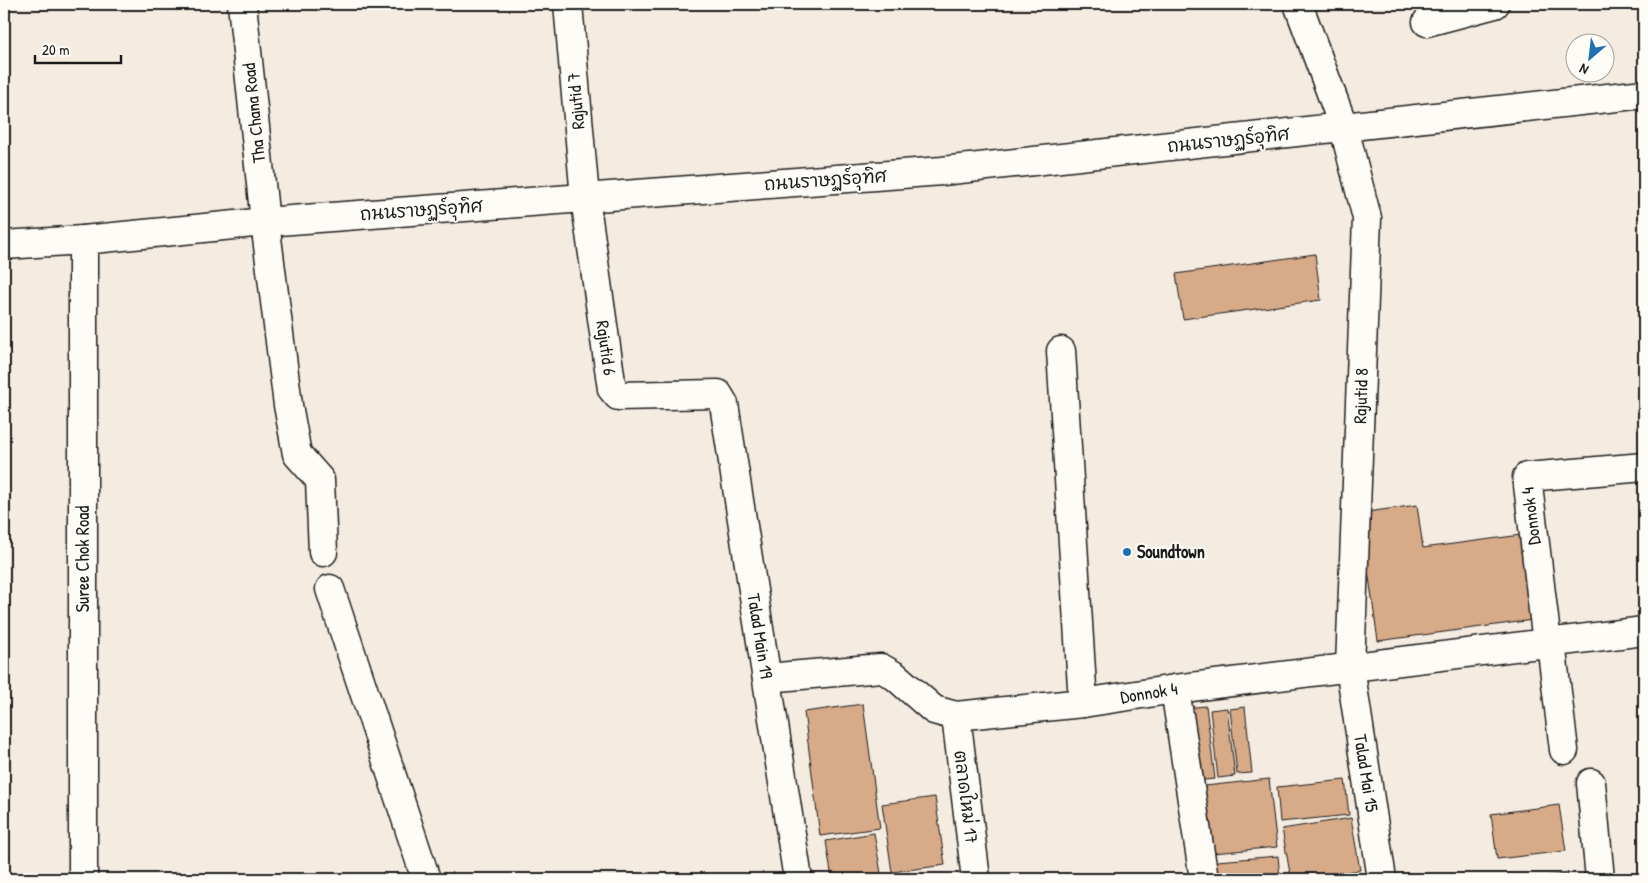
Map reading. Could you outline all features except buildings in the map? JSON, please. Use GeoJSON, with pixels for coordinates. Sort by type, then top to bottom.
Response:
{"type":"FeatureCollection","features":[{"type":"Feature","properties":{"kind":"street","name":"Tha Chana Road"},"geometry":{"type":"LineString","coordinates":[[242,4],[265,222],[288,405],[297,454],[320,480],[323,552]]}},
{"type":"Feature","properties":{"kind":"street","name":"Rajutid 7"},"geometry":{"type":"LineString","coordinates":[[568,4],[585,198]]}},
{"type":"Feature","properties":{"kind":"street","name":"Rajutid 8"},"geometry":{"type":"LineString","coordinates":[[1298,4],[1344,128],[1368,218],[1350,667]]}},
{"type":"Feature","properties":{"kind":"street"},"geometry":{"type":"LineString","coordinates":[[1427,22],[1495,4]]}},
{"type":"Feature","properties":{"kind":"street","name":"ถนนราษฏร์อุทิศ"},"geometry":{"type":"LineString","coordinates":[[4,245],[83,240],[265,222],[942,171],[1644,94]]}},
{"type":"Feature","properties":{"kind":"street","name":"Rajutid 6"},"geometry":{"type":"LineString","coordinates":[[585,198],[612,389],[618,396],[718,394]]}},
{"type":"Feature","properties":{"kind":"street","name":"Suree Chok Road"},"geometry":{"type":"LineString","coordinates":[[83,240],[83,879]]}},
{"type":"Feature","properties":{"kind":"street"},"geometry":{"type":"LineString","coordinates":[[1061,351],[1083,703]]}},
{"type":"Feature","properties":{"kind":"street","name":"Talad Main 19"},"geometry":{"type":"LineString","coordinates":[[718,394],[724,404],[798,879]]}},
{"type":"Feature","properties":{"kind":"street","name":"Donnok 4"},"geometry":{"type":"LineString","coordinates":[[1549,643],[1527,477],[1644,467]]}},
{"type":"Feature","properties":{"kind":"street"},"geometry":{"type":"LineString","coordinates":[[330,589],[426,879]]}},
{"type":"Feature","properties":{"kind":"street","name":"Donnok 4"},"geometry":{"type":"LineString","coordinates":[[767,678],[881,668],[895,676],[934,710],[956,716],[1083,703],[1176,688],[1644,631]]}},
{"type":"Feature","properties":{"kind":"street"},"geometry":{"type":"LineString","coordinates":[[1549,643],[1564,750]]}},
{"type":"Feature","properties":{"kind":"street","name":"Talad Mai 15"},"geometry":{"type":"LineString","coordinates":[[1350,667],[1382,879]]}},
{"type":"Feature","properties":{"kind":"street"},"geometry":{"type":"LineString","coordinates":[[1176,688],[1204,879]]}},
{"type":"Feature","properties":{"kind":"street","name":"ตลาดใหม่ 17"},"geometry":{"type":"LineString","coordinates":[[956,716],[976,879]]}},
{"type":"Feature","properties":{"kind":"street"},"geometry":{"type":"LineString","coordinates":[[1591,784],[1600,879]]}},
{"type":"Feature","properties":{"kind":"place","name":"Soundtown"},"geometry":{"type":"Point","coordinates":[1127,552]}}]}
